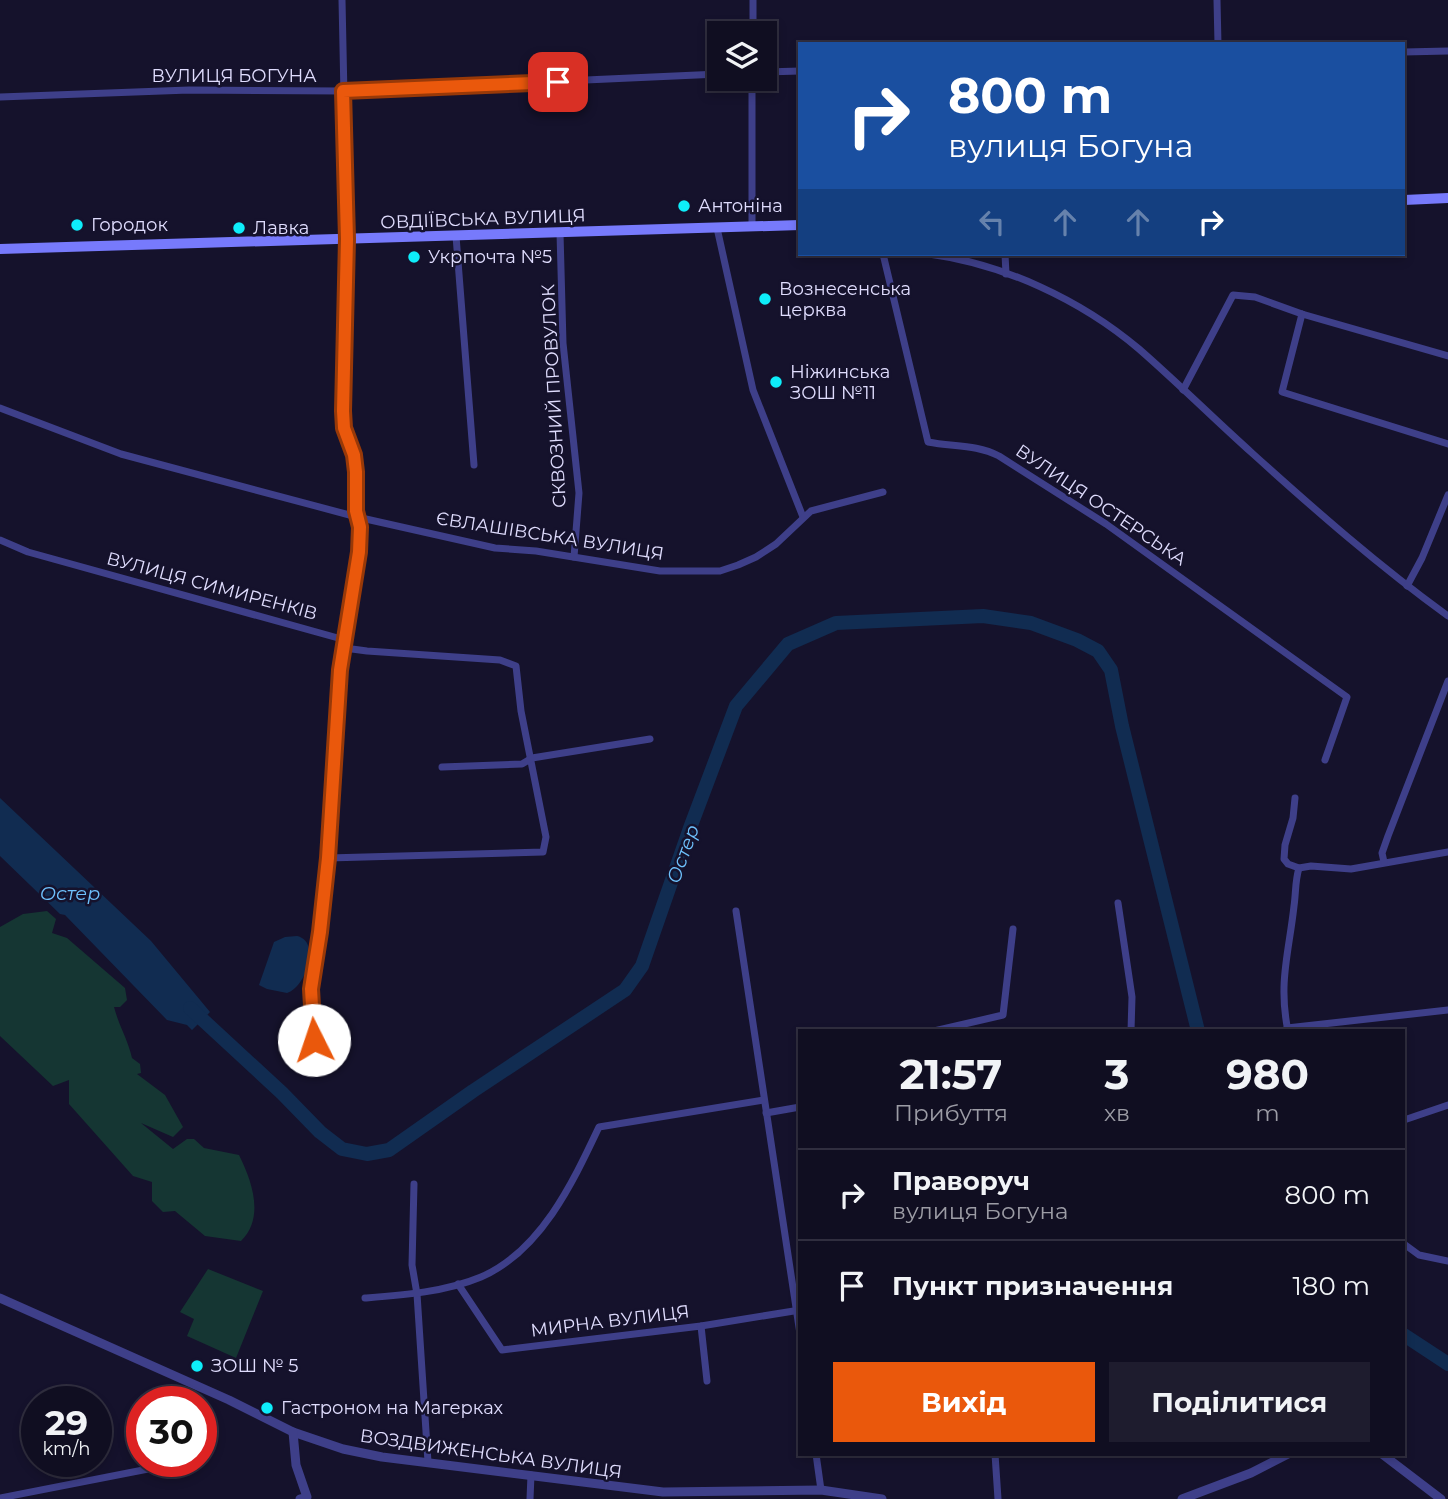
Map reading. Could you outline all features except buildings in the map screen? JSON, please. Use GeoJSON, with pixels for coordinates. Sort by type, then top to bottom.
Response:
{"type":"FeatureCollection","features":[{"type":"Feature","properties":{"kind":"main road"},"geometry":{"type":"LineString","coordinates":[[1405,200],[1448,198]]}},
{"type":"Feature","properties":{"kind":"main road","name":"ОВДІЇВСЬКА ВУЛИЦЯ"},"geometry":{"type":"LineString","coordinates":[[0,249],[798,225]]}},
{"type":"Feature","properties":{"kind":"street"},"geometry":{"type":"LineString","coordinates":[[328,1048],[314,1040],[311,989],[328,858],[340,670],[359,552],[360,527],[357,516],[355,463],[344,428],[343,411],[347,239],[342,0]]}},
{"type":"Feature","properties":{"kind":"street"},"geometry":{"type":"LineString","coordinates":[[753,0],[753,21]]}},
{"type":"Feature","properties":{"kind":"street"},"geometry":{"type":"LineString","coordinates":[[1217,0],[1218,42]]}},
{"type":"Feature","properties":{"kind":"street"},"geometry":{"type":"LineString","coordinates":[[1405,52],[1448,51]]}},
{"type":"Feature","properties":{"kind":"street"},"geometry":{"type":"LineString","coordinates":[[777,72],[798,71]]}},
{"type":"Feature","properties":{"kind":"street","name":"ВУЛИЦЯ БОГУНА"},"geometry":{"type":"LineString","coordinates":[[0,97],[189,90],[343,91],[707,75]]}},
{"type":"Feature","properties":{"kind":"street"},"geometry":{"type":"LineString","coordinates":[[752,91],[752,226]]}},
{"type":"Feature","properties":{"kind":"street"},"geometry":{"type":"LineString","coordinates":[[717,228],[752,390],[803,517]]}},
{"type":"Feature","properties":{"kind":"street","name":"СКВОЗНИЙ ПРОВУЛОК"},"geometry":{"type":"LineString","coordinates":[[560,233],[563,343],[579,493],[574,557]]}},
{"type":"Feature","properties":{"kind":"street"},"geometry":{"type":"LineString","coordinates":[[456,236],[474,465]]}},
{"type":"Feature","properties":{"kind":"street","name":"ВУЛИЦЯ ОСТЕРСЬКА"},"geometry":{"type":"LineString","coordinates":[[883,256],[928,442],[984,448],[999,456],[1106,524],[1347,697],[1325,760]]}},
{"type":"Feature","properties":{"kind":"street"},"geometry":{"type":"LineString","coordinates":[[939,256],[983,265],[1089,313],[1137,348],[1254,455],[1407,586],[1448,616]]}},
{"type":"Feature","properties":{"kind":"street"},"geometry":{"type":"LineString","coordinates":[[1004,256],[1006,274]]}},
{"type":"Feature","properties":{"kind":"street"},"geometry":{"type":"LineString","coordinates":[[1183,390],[1233,295],[1255,297],[1302,314],[1448,356]]}},
{"type":"Feature","properties":{"kind":"street"},"geometry":{"type":"LineString","coordinates":[[1302,314],[1282,392],[1448,444]]}},
{"type":"Feature","properties":{"kind":"street","name":"ЄВЛАШІВСЬКА ВУЛИЦЯ"},"geometry":{"type":"LineString","coordinates":[[0,408],[121,454],[357,516],[485,546],[660,571],[720,570],[756,557],[811,512],[883,492]]}},
{"type":"Feature","properties":{"kind":"street"},"geometry":{"type":"LineString","coordinates":[[1407,586],[1422,558],[1448,495]]}},
{"type":"Feature","properties":{"kind":"street","name":"ВУЛИЦЯ СИМИРЕНКІВ"},"geometry":{"type":"LineString","coordinates":[[0,540],[28,552],[338,638],[352,649],[500,660],[516,666],[521,711],[532,758]]}},
{"type":"Feature","properties":{"kind":"street"},"geometry":{"type":"LineString","coordinates":[[1384,862],[1382,853],[1388,836],[1448,681]]}},
{"type":"Feature","properties":{"kind":"street"},"geometry":{"type":"LineString","coordinates":[[442,767],[522,764],[532,758],[650,739]]}},
{"type":"Feature","properties":{"kind":"street"},"geometry":{"type":"LineString","coordinates":[[328,858],[543,852],[546,837],[532,758]]}},
{"type":"Feature","properties":{"kind":"street"},"geometry":{"type":"LineString","coordinates":[[1295,798],[1284,859],[1299,868],[1311,866],[1351,869],[1448,852]]}},
{"type":"Feature","properties":{"kind":"street"},"geometry":{"type":"LineString","coordinates":[[1299,868],[1294,882],[1295,903],[1282,987],[1287,1029],[1448,1010]]}},
{"type":"Feature","properties":{"kind":"street"},"geometry":{"type":"LineString","coordinates":[[1118,904],[1131,988],[1131,1029]]}},
{"type":"Feature","properties":{"kind":"street"},"geometry":{"type":"LineString","coordinates":[[736,911],[798,1311]]}},
{"type":"Feature","properties":{"kind":"street"},"geometry":{"type":"LineString","coordinates":[[942,1029],[1003,1015],[1013,929]]}},
{"type":"Feature","properties":{"kind":"street"},"geometry":{"type":"LineString","coordinates":[[365,1298],[416,1294],[458,1284],[481,1277],[503,1265],[543,1225],[572,1182],[599,1127],[764,1100]]}},
{"type":"Feature","properties":{"kind":"street"},"geometry":{"type":"LineString","coordinates":[[1405,1120],[1448,1105]]}},
{"type":"Feature","properties":{"kind":"street"},"geometry":{"type":"LineString","coordinates":[[766,1114],[798,1107]]}},
{"type":"Feature","properties":{"kind":"street"},"geometry":{"type":"LineString","coordinates":[[414,1184],[412,1265],[428,1462]]}},
{"type":"Feature","properties":{"kind":"street"},"geometry":{"type":"LineString","coordinates":[[1405,1245],[1419,1255],[1448,1261]]}},
{"type":"Feature","properties":{"kind":"street","name":"МИРНА ВУЛИЦЯ"},"geometry":{"type":"LineString","coordinates":[[458,1284],[502,1350],[701,1326],[798,1311]]}},
{"type":"Feature","properties":{"kind":"street","name":"ВОЗДВИЖЕНСЬКА ВУЛИЦЯ"},"geometry":{"type":"LineString","coordinates":[[0,1298],[229,1400],[293,1432],[351,1451],[663,1492],[821,1490],[882,1499]]}},
{"type":"Feature","properties":{"kind":"street"},"geometry":{"type":"LineString","coordinates":[[701,1326],[707,1381]]}},
{"type":"Feature","properties":{"kind":"street"},"geometry":{"type":"LineString","coordinates":[[293,1432],[296,1465],[305,1498]]}},
{"type":"Feature","properties":{"kind":"street"},"geometry":{"type":"LineString","coordinates":[[816,1456],[821,1490]]}},
{"type":"Feature","properties":{"kind":"street"},"geometry":{"type":"LineString","coordinates":[[995,1456],[998,1499]]}},
{"type":"Feature","properties":{"kind":"street"},"geometry":{"type":"LineString","coordinates":[[1182,1499],[1241,1477],[1284,1456]]}},
{"type":"Feature","properties":{"kind":"street"},"geometry":{"type":"LineString","coordinates":[[1385,1456],[1441,1499]]}},
{"type":"Feature","properties":{"kind":"street"},"geometry":{"type":"LineString","coordinates":[[0,1498],[126,1473]]}},
{"type":"Feature","properties":{"kind":"street"},"geometry":{"type":"LineString","coordinates":[[530,1499],[531,1475]]}},
{"type":"Feature","properties":{"kind":"green space"},"geometry":{"type":"Polygon","coordinates":[[[47,911],[56,919],[52,933],[67,938],[125,988],[127,1000],[120,1007],[114,1007],[132,1058],[140,1064],[141,1073],[137,1074],[165,1095],[183,1127],[173,1137],[141,1123],[173,1149],[187,1139],[194,1139],[204,1148],[239,1155],[254,1199],[253,1222],[241,1241],[205,1236],[175,1211],[163,1212],[152,1201],[152,1182],[133,1176],[69,1104],[69,1080],[53,1086],[0,1036],[0,927],[23,914],[47,911]]]}},
{"type":"Feature","properties":{"kind":"green space"},"geometry":{"type":"Polygon","coordinates":[[[208,1269],[263,1291],[236,1358],[187,1336],[194,1319],[180,1312],[208,1269]]]}},
{"type":"Feature","properties":{"kind":"water","name":"Остер"},"geometry":{"type":"Polygon","coordinates":[[[0,798],[151,941],[210,1012],[192,1030],[187,1025],[167,1020],[65,915],[60,914],[0,856],[0,798]]]}},
{"type":"Feature","properties":{"kind":"water"},"geometry":{"type":"Polygon","coordinates":[[[297,936],[308,946],[309,955],[305,974],[300,982],[287,993],[259,985],[274,942],[297,936]]]}},
{"type":"Feature","properties":{"kind":"waterway","name":"Остер"},"geometry":{"type":"LineString","coordinates":[[190,1008],[320,1132],[342,1149],[367,1154],[389,1150],[625,990],[642,966],[736,706],[788,644],[836,623],[983,616],[1031,623],[1077,640],[1098,651],[1111,670],[1122,726],[1198,1029]]}},
{"type":"Feature","properties":{"kind":"waterway","name":"Остер"},"geometry":{"type":"LineString","coordinates":[[1405,1336],[1448,1364]]}},
{"type":"Feature","properties":{"kind":"place","name":"Антоніна"},"geometry":{"type":"Point","coordinates":[684,206]}},
{"type":"Feature","properties":{"kind":"place","name":"Городок"},"geometry":{"type":"Point","coordinates":[77,225]}},
{"type":"Feature","properties":{"kind":"place","name":"Лавка"},"geometry":{"type":"Point","coordinates":[239,228]}},
{"type":"Feature","properties":{"kind":"place","name":"Укрпочта №5"},"geometry":{"type":"Point","coordinates":[414,257]}},
{"type":"Feature","properties":{"kind":"place","name":"Вознесенська церква"},"geometry":{"type":"Point","coordinates":[765,299]}},
{"type":"Feature","properties":{"kind":"place","name":"Ніжинська ЗОШ №11"},"geometry":{"type":"Point","coordinates":[776,382]}},
{"type":"Feature","properties":{"kind":"place","name":"ЗОШ № 5"},"geometry":{"type":"Point","coordinates":[197,1366]}},
{"type":"Feature","properties":{"kind":"place","name":"Гастроном на Магерках"},"geometry":{"type":"Point","coordinates":[267,1408]}},
{"type":"Feature","properties":{"kind":"route"},"geometry":{"type":"LineString","coordinates":[[314,1040],[311,989],[328,858],[340,670],[359,552],[360,527],[356,511],[354,455],[344,428],[343,411],[347,239],[343,91],[558,82]]}}]}
